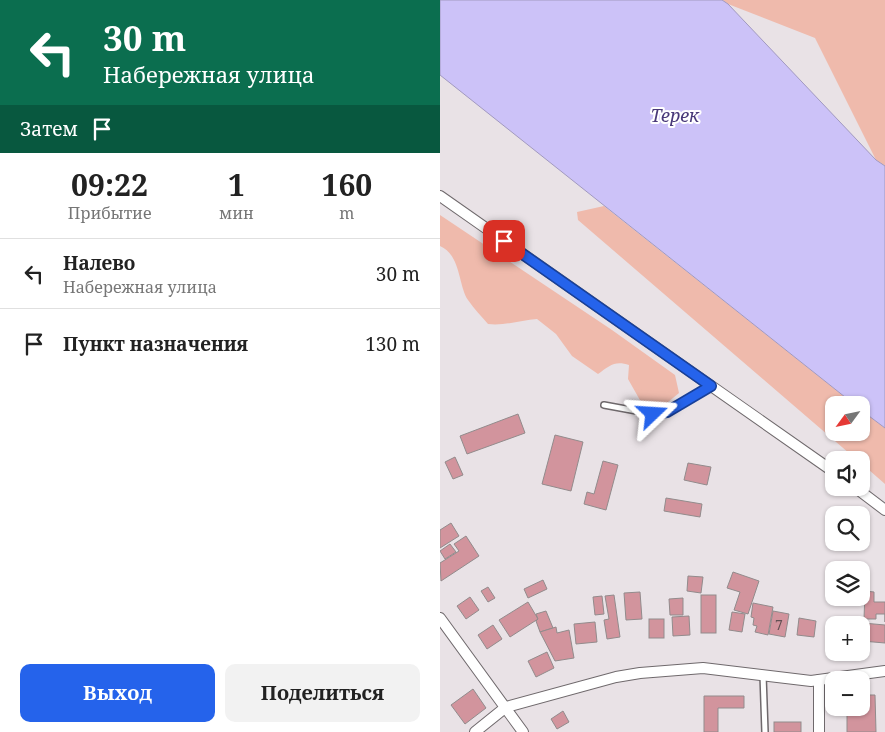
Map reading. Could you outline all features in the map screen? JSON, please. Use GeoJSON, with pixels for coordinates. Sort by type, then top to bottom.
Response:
{"type":"FeatureCollection","features":[{"type":"Feature","properties":{"kind":"street"},"geometry":{"type":"LineString","coordinates":[[440,196],[825,466]]}},
{"type":"Feature","properties":{"kind":"street"},"geometry":{"type":"LineString","coordinates":[[867,496],[885,510]]}},
{"type":"Feature","properties":{"kind":"street"},"geometry":{"type":"LineString","coordinates":[[440,618],[523,732]]}},
{"type":"Feature","properties":{"kind":"street"},"geometry":{"type":"LineString","coordinates":[[475,732],[506,707],[640,672],[703,668],[811,681],[885,671]]}},
{"type":"Feature","properties":{"kind":"street"},"geometry":{"type":"LineString","coordinates":[[819,680],[819,732]]}},
{"type":"Feature","properties":{"kind":"lane"},"geometry":{"type":"LineString","coordinates":[[604,406],[653,414],[667,412],[711,386]]}},
{"type":"Feature","properties":{"kind":"lane"},"geometry":{"type":"LineString","coordinates":[[763,675],[765,732]]}},
{"type":"Feature","properties":{"kind":"shaded area"},"geometry":{"type":"Polygon","coordinates":[[[722,0],[885,0],[885,166],[876,160],[815,38],[722,0]]]}},
{"type":"Feature","properties":{"kind":"shaded area"},"geometry":{"type":"Polygon","coordinates":[[[604,206],[844,396],[825,396],[825,432],[578,220],[577,212],[604,206]]]}},
{"type":"Feature","properties":{"kind":"shaded area"},"geometry":{"type":"Polygon","coordinates":[[[440,215],[612,330],[675,375],[679,393],[662,407],[641,402],[628,379],[629,365],[620,363],[609,366],[598,374],[572,356],[556,334],[537,319],[488,324],[468,300],[452,256],[440,246],[440,215]]]}},
{"type":"Feature","properties":{"kind":"shaded area"},"geometry":{"type":"Polygon","coordinates":[[[870,417],[885,428],[885,484],[870,471],[870,451],[847,451],[835,441],[870,441],[870,417]]]}},
{"type":"Feature","properties":{"kind":"water","name":"Терек"},"geometry":{"type":"Polygon","coordinates":[[[440,0],[722,0],[728,4],[876,160],[885,166],[885,428],[870,417],[870,396],[844,396],[440,75],[440,0]]]}},
{"type":"Feature","properties":{"kind":"building"},"geometry":{"type":"Polygon","coordinates":[[[518,414],[525,433],[467,454],[460,436],[518,414]]]}},
{"type":"Feature","properties":{"kind":"building"},"geometry":{"type":"Polygon","coordinates":[[[555,435],[583,442],[571,491],[542,484],[555,435]]]}},
{"type":"Feature","properties":{"kind":"building"},"geometry":{"type":"Polygon","coordinates":[[[455,457],[463,475],[453,479],[445,462],[455,457]]]}},
{"type":"Feature","properties":{"kind":"building"},"geometry":{"type":"Polygon","coordinates":[[[603,461],[618,465],[606,510],[584,504],[587,492],[594,494],[603,461]]]}},
{"type":"Feature","properties":{"kind":"building"},"geometry":{"type":"Polygon","coordinates":[[[688,463],[711,467],[707,485],[684,480],[688,463]]]}},
{"type":"Feature","properties":{"kind":"building"},"geometry":{"type":"Polygon","coordinates":[[[666,498],[702,504],[700,517],[664,511],[666,498]]]}},
{"type":"Feature","properties":{"kind":"building"},"geometry":{"type":"Polygon","coordinates":[[[451,523],[459,536],[440,548],[440,530],[451,523]]]}},
{"type":"Feature","properties":{"kind":"building"},"geometry":{"type":"Polygon","coordinates":[[[466,536],[479,556],[441,581],[440,563],[459,551],[454,544],[466,536]]]}},
{"type":"Feature","properties":{"kind":"building"},"geometry":{"type":"Polygon","coordinates":[[[450,544],[456,552],[445,559],[440,551],[450,544]]]}},
{"type":"Feature","properties":{"kind":"building"},"geometry":{"type":"Polygon","coordinates":[[[733,572],[759,581],[748,614],[734,610],[740,592],[727,588],[733,572]]]}},
{"type":"Feature","properties":{"kind":"building"},"geometry":{"type":"Polygon","coordinates":[[[688,576],[703,577],[701,593],[687,591],[688,576]]]}},
{"type":"Feature","properties":{"kind":"building"},"geometry":{"type":"Polygon","coordinates":[[[543,580],[547,589],[528,598],[524,589],[543,580]]]}},
{"type":"Feature","properties":{"kind":"building"},"geometry":{"type":"Polygon","coordinates":[[[488,587],[495,598],[488,602],[481,591],[488,587]]]}},
{"type":"Feature","properties":{"kind":"building"},"geometry":{"type":"Polygon","coordinates":[[[640,592],[642,619],[626,620],[624,593],[640,592]]]}},
{"type":"Feature","properties":{"kind":"building"},"geometry":{"type":"Polygon","coordinates":[[[870,592],[874,592],[874,602],[885,602],[885,614],[876,614],[876,619],[864,616],[864,606],[870,606],[870,592]]]}},
{"type":"Feature","properties":{"kind":"building"},"geometry":{"type":"Polygon","coordinates":[[[614,595],[620,637],[607,639],[604,620],[609,619],[605,596],[614,595]]]}},
{"type":"Feature","properties":{"kind":"building"},"geometry":{"type":"Polygon","coordinates":[[[701,595],[716,595],[716,633],[701,633],[701,595]]]}},
{"type":"Feature","properties":{"kind":"building"},"geometry":{"type":"Polygon","coordinates":[[[602,596],[604,614],[595,615],[593,597],[602,596]]]}},
{"type":"Feature","properties":{"kind":"building"},"geometry":{"type":"Polygon","coordinates":[[[470,597],[479,610],[466,619],[457,606],[470,597]]]}},
{"type":"Feature","properties":{"kind":"building"},"geometry":{"type":"Polygon","coordinates":[[[683,598],[683,615],[670,615],[669,599],[683,598]]]}},
{"type":"Feature","properties":{"kind":"building"},"geometry":{"type":"Polygon","coordinates":[[[528,602],[538,619],[510,637],[499,620],[528,602]]]}},
{"type":"Feature","properties":{"kind":"building"},"geometry":{"type":"Polygon","coordinates":[[[753,603],[773,607],[768,635],[755,632],[757,626],[753,625],[754,618],[751,617],[753,603]]]}},
{"type":"Feature","properties":{"kind":"building"},"geometry":{"type":"Polygon","coordinates":[[[546,611],[553,628],[540,632],[536,621],[538,619],[536,614],[546,611]]]}},
{"type":"Feature","properties":{"kind":"building"},"geometry":{"type":"Polygon","coordinates":[[[773,611],[789,614],[785,637],[769,634],[773,611]]]}},
{"type":"Feature","properties":{"kind":"building"},"geometry":{"type":"Polygon","coordinates":[[[732,612],[745,614],[742,632],[729,630],[732,612]]]}},
{"type":"Feature","properties":{"kind":"building"},"geometry":{"type":"Polygon","coordinates":[[[689,616],[690,635],[673,636],[672,617],[689,616]]]}},
{"type":"Feature","properties":{"kind":"building"},"geometry":{"type":"Polygon","coordinates":[[[799,618],[816,621],[814,637],[797,635],[799,618]]]}},
{"type":"Feature","properties":{"kind":"building"},"geometry":{"type":"Polygon","coordinates":[[[649,619],[664,619],[664,638],[649,638],[649,619]]]}},
{"type":"Feature","properties":{"kind":"building"},"geometry":{"type":"Polygon","coordinates":[[[595,622],[597,642],[576,644],[574,624],[595,622]]]}},
{"type":"Feature","properties":{"kind":"building"},"geometry":{"type":"Polygon","coordinates":[[[870,624],[885,625],[885,643],[870,642],[870,624]]]}},
{"type":"Feature","properties":{"kind":"building"},"geometry":{"type":"Polygon","coordinates":[[[493,625],[502,639],[487,649],[478,635],[493,625]]]}},
{"type":"Feature","properties":{"kind":"building"},"geometry":{"type":"Polygon","coordinates":[[[556,627],[557,633],[569,630],[574,658],[555,661],[540,632],[556,627]]]}},
{"type":"Feature","properties":{"kind":"building"},"geometry":{"type":"Polygon","coordinates":[[[547,652],[554,668],[536,677],[528,661],[547,652]]]}},
{"type":"Feature","properties":{"kind":"building"},"geometry":{"type":"Polygon","coordinates":[[[473,689],[486,708],[465,724],[451,705],[473,689]]]}},
{"type":"Feature","properties":{"kind":"building"},"geometry":{"type":"Polygon","coordinates":[[[870,695],[875,695],[876,732],[847,732],[847,716],[870,716],[870,695]]]}},
{"type":"Feature","properties":{"kind":"building"},"geometry":{"type":"Polygon","coordinates":[[[704,696],[744,696],[744,708],[718,708],[718,732],[704,732],[704,696]]]}},
{"type":"Feature","properties":{"kind":"building"},"geometry":{"type":"Polygon","coordinates":[[[563,711],[569,722],[557,729],[551,719],[563,711]]]}},
{"type":"Feature","properties":{"kind":"building"},"geometry":{"type":"Polygon","coordinates":[[[774,722],[801,722],[801,732],[774,732],[774,722]]]}},
{"type":"Feature","properties":{"kind":"route"},"geometry":{"type":"LineString","coordinates":[[504,241],[711,386],[667,412],[653,414]]}}]}
